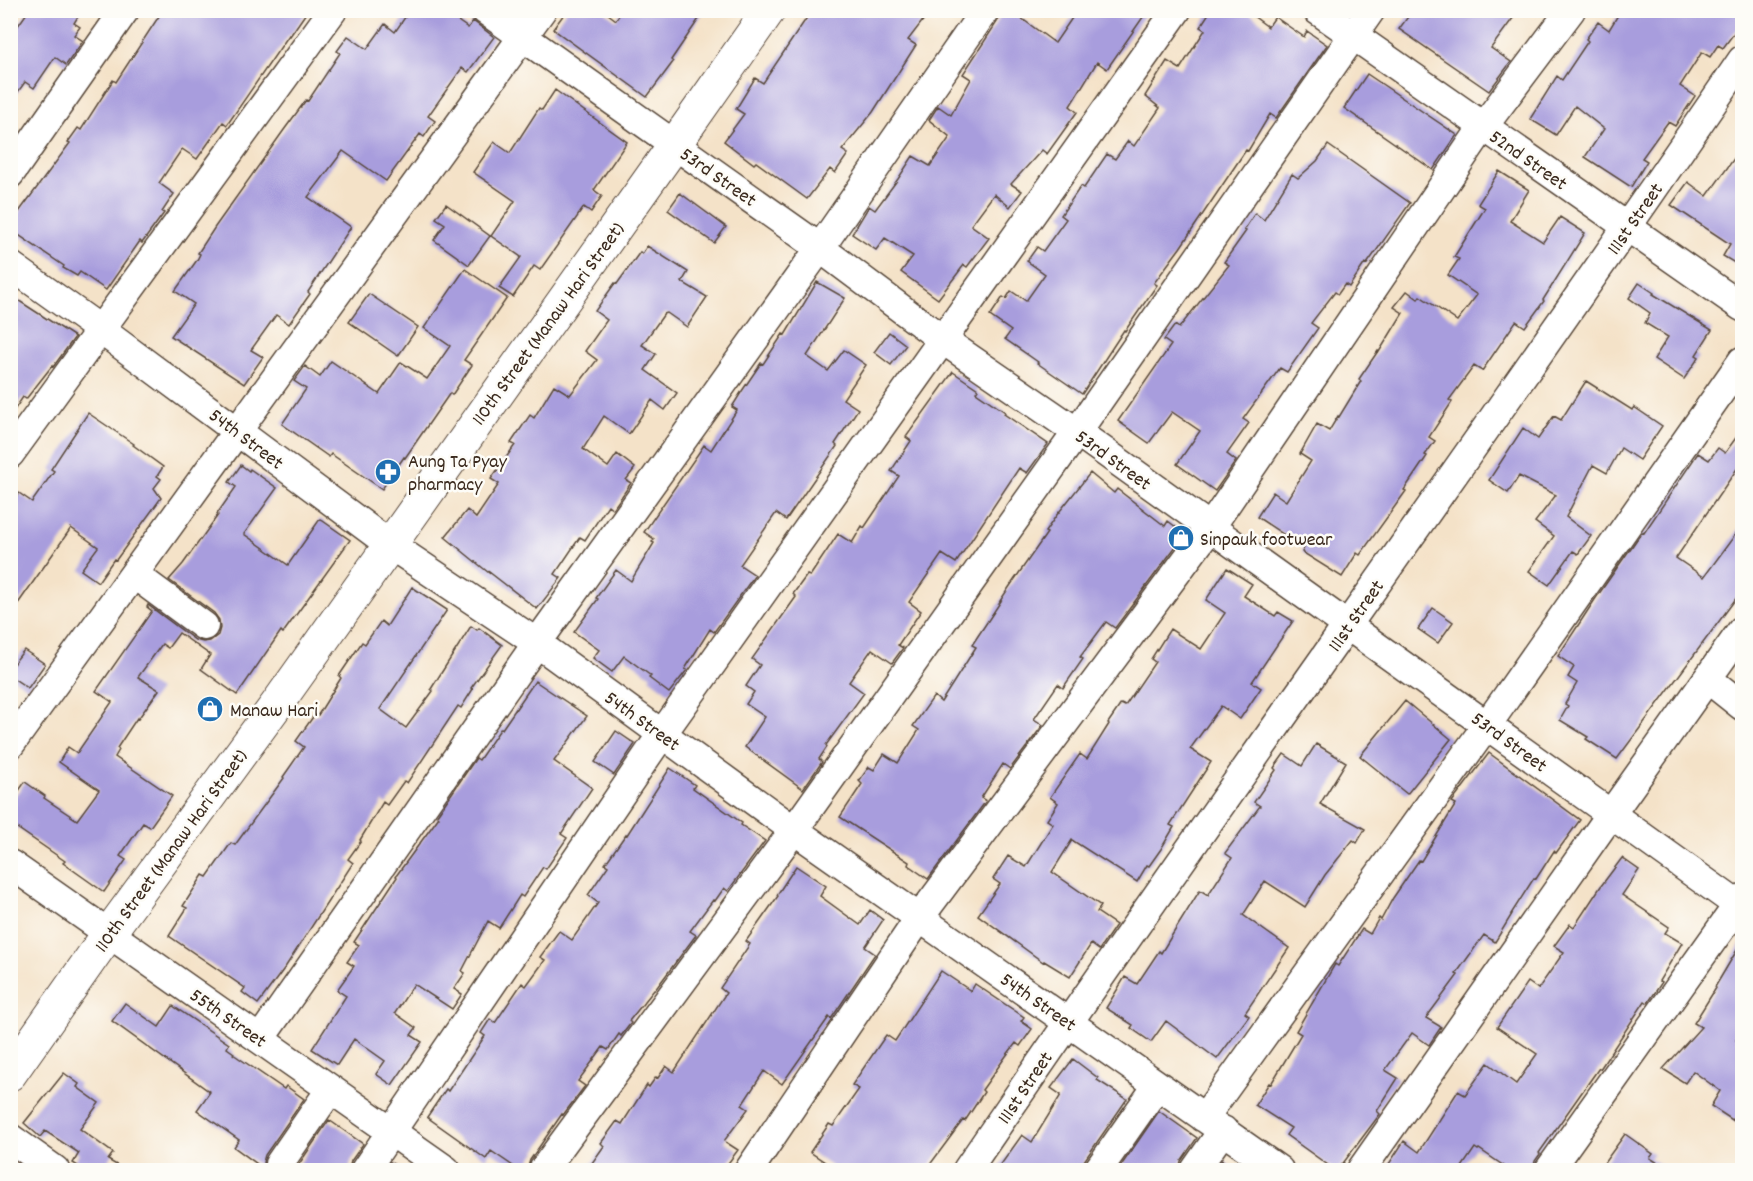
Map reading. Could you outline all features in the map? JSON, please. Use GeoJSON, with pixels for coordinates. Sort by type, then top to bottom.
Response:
{"type":"FeatureCollection","features":[{"type":"Feature","properties":{"kind":"main road","name":"110th Street (Manaw Hari Street)"},"geometry":{"type":"LineString","coordinates":[[19,1062],[72,984],[276,704],[769,10]]}},
{"type":"Feature","properties":{"kind":"street"},"geometry":{"type":"LineString","coordinates":[[10,174],[125,10]]}},
{"type":"Feature","properties":{"kind":"street"},"geometry":{"type":"LineString","coordinates":[[10,454],[333,10]]}},
{"type":"Feature","properties":{"kind":"street","name":"53rd Street"},"geometry":{"type":"LineString","coordinates":[[484,10],[820,248],[943,340],[1077,432],[1611,814],[1741,904]]}},
{"type":"Feature","properties":{"kind":"street"},"geometry":{"type":"LineString","coordinates":[[10,745],[542,10]]}},
{"type":"Feature","properties":{"kind":"street"},"geometry":{"type":"LineString","coordinates":[[260,1039],[537,643],[820,248],[985,10]]}},
{"type":"Feature","properties":{"kind":"street"},"geometry":{"type":"LineString","coordinates":[[365,1170],[662,734],[1177,10]]}},
{"type":"Feature","properties":{"kind":"street","name":"52nd Street"},"geometry":{"type":"LineString","coordinates":[[1317,10],[1743,307]]}},
{"type":"Feature","properties":{"kind":"street"},"geometry":{"type":"LineString","coordinates":[[543,1170],[794,830],[1077,432],[1371,10]]}},
{"type":"Feature","properties":{"kind":"street"},"geometry":{"type":"LineString","coordinates":[[749,1170],[920,917],[1210,528],[1483,127],[1571,10]]}},
{"type":"Feature","properties":{"kind":"street","name":"111st Street"},"geometry":{"type":"LineString","coordinates":[[968,1170],[1068,1022],[1743,60]]}},
{"type":"Feature","properties":{"kind":"street","name":"54th Street"},"geometry":{"type":"LineString","coordinates":[[10,265],[389,544],[537,643],[794,830],[1279,1170]]}},
{"type":"Feature","properties":{"kind":"street"},"geometry":{"type":"LineString","coordinates":[[1195,1170],[1213,1124],[1487,725],[1743,361]]}},
{"type":"Feature","properties":{"kind":"street"},"geometry":{"type":"LineString","coordinates":[[135,575],[204,626]]}},
{"type":"Feature","properties":{"kind":"street"},"geometry":{"type":"LineString","coordinates":[[1361,1170],[1743,630]]}},
{"type":"Feature","properties":{"kind":"street"},"geometry":{"type":"LineString","coordinates":[[1708,679],[1743,706]]}},
{"type":"Feature","properties":{"kind":"street","name":"55th Street"},"geometry":{"type":"LineString","coordinates":[[10,864],[446,1170]]}},
{"type":"Feature","properties":{"kind":"street"},"geometry":{"type":"LineString","coordinates":[[1549,1170],[1741,904]]}},
{"type":"Feature","properties":{"kind":"street"},"geometry":{"type":"LineString","coordinates":[[1098,1170],[1157,1086]]}},
{"type":"Feature","properties":{"kind":"street"},"geometry":{"type":"LineString","coordinates":[[279,1164],[330,1090]]}},
{"type":"Feature","properties":{"kind":"street"},"geometry":{"type":"LineString","coordinates":[[10,1138],[55,1170]]}},
{"type":"Feature","properties":{"kind":"building"},"geometry":{"type":"Polygon","coordinates":[[[29,10],[82,10],[74,23],[80,27],[74,35],[83,41],[66,65],[55,57],[34,88],[25,82],[10,103],[10,37],[29,10]]]}},
{"type":"Feature","properties":{"kind":"building"},"geometry":{"type":"Polygon","coordinates":[[[163,10],[308,10],[227,125],[223,122],[197,159],[182,149],[159,183],[174,194],[162,212],[164,213],[142,243],[140,241],[106,290],[80,272],[77,276],[63,268],[64,266],[10,229],[10,224],[70,143],[68,142],[78,128],[81,130],[113,80],[116,82],[163,10]]]}},
{"type":"Feature","properties":{"kind":"building"},"geometry":{"type":"Polygon","coordinates":[[[410,10],[442,10],[468,28],[473,21],[494,37],[468,72],[462,68],[428,116],[435,121],[424,137],[420,134],[386,181],[343,151],[308,197],[351,227],[289,324],[276,315],[251,350],[263,357],[244,384],[171,336],[194,304],[175,291],[197,260],[200,254],[198,253],[215,227],[306,100],[308,101],[340,53],[337,51],[348,36],[367,49],[385,24],[395,32],[410,10]]]}},
{"type":"Feature","properties":{"kind":"building"},"geometry":{"type":"Polygon","coordinates":[[[567,10],[603,10],[616,20],[622,10],[705,10],[671,60],[673,62],[647,97],[553,29],[567,10]]]}},
{"type":"Feature","properties":{"kind":"building"},"geometry":{"type":"Polygon","coordinates":[[[812,10],[931,10],[908,40],[916,45],[873,112],[842,150],[848,154],[835,173],[830,169],[807,199],[724,141],[744,114],[736,109],[755,78],[763,83],[812,10]]]}},
{"type":"Feature","properties":{"kind":"building"},"geometry":{"type":"Polygon","coordinates":[[[1001,10],[1010,10],[1055,43],[1074,15],[1076,17],[1081,10],[1148,10],[1107,69],[1097,62],[1070,106],[1077,112],[1047,154],[1042,150],[1011,184],[1022,191],[1010,207],[994,194],[971,225],[989,238],[967,267],[964,265],[938,299],[901,272],[913,256],[885,238],[876,250],[852,234],[869,206],[875,210],[913,156],[930,166],[950,137],[929,120],[938,106],[951,115],[971,79],[963,74],[999,19],[1001,10]]]}},
{"type":"Feature","properties":{"kind":"building"},"geometry":{"type":"Polygon","coordinates":[[[1211,10],[1245,10],[1268,27],[1275,17],[1304,37],[1307,31],[1327,45],[1276,118],[1270,114],[1248,151],[1246,150],[1154,283],[1157,285],[1082,394],[1005,339],[1011,331],[990,316],[1003,297],[1006,299],[1011,291],[1026,301],[1045,274],[1027,261],[1037,247],[1043,251],[1066,219],[1061,215],[1081,186],[1084,188],[1107,154],[1115,159],[1128,141],[1134,146],[1160,108],[1145,96],[1167,61],[1180,69],[1205,30],[1200,27],[1211,10]]]}},
{"type":"Feature","properties":{"kind":"building"},"geometry":{"type":"Polygon","coordinates":[[[1413,10],[1519,10],[1491,48],[1511,62],[1489,91],[1399,29],[1413,10]]]}},
{"type":"Feature","properties":{"kind":"building"},"geometry":{"type":"Polygon","coordinates":[[[1621,10],[1743,10],[1743,21],[1723,48],[1718,45],[1710,57],[1702,52],[1680,86],[1695,96],[1675,126],[1668,122],[1642,158],[1647,161],[1631,187],[1585,157],[1604,129],[1575,106],[1556,135],[1530,119],[1557,76],[1562,80],[1598,22],[1609,30],[1621,10]]]}},
{"type":"Feature","properties":{"kind":"building"},"geometry":{"type":"Polygon","coordinates":[[[1367,74],[1457,135],[1433,170],[1344,108],[1367,74]]]}},
{"type":"Feature","properties":{"kind":"building"},"geometry":{"type":"Polygon","coordinates":[[[555,90],[627,142],[594,190],[602,196],[591,212],[584,207],[540,270],[534,266],[513,297],[499,288],[521,257],[491,236],[515,201],[473,172],[494,142],[510,153],[539,108],[542,110],[555,90]]]}},
{"type":"Feature","properties":{"kind":"building"},"geometry":{"type":"Polygon","coordinates":[[[1328,145],[1410,203],[1349,287],[1345,284],[1338,294],[1335,292],[1311,323],[1318,328],[1287,372],[1280,368],[1243,419],[1249,423],[1227,454],[1236,461],[1215,491],[1177,464],[1200,431],[1172,412],[1149,443],[1118,421],[1171,345],[1164,340],[1175,325],[1179,328],[1229,265],[1224,262],[1246,231],[1244,230],[1255,213],[1264,220],[1292,174],[1298,178],[1317,161],[1328,145]]]}},
{"type":"Feature","properties":{"kind":"building"},"geometry":{"type":"Polygon","coordinates":[[[1743,146],[1743,268],[1723,256],[1730,244],[1671,205],[1688,182],[1707,196],[1743,146]]]}},
{"type":"Feature","properties":{"kind":"building"},"geometry":{"type":"Polygon","coordinates":[[[1499,171],[1529,190],[1510,221],[1543,242],[1560,217],[1585,233],[1544,301],[1525,327],[1516,321],[1482,371],[1474,366],[1449,400],[1452,402],[1429,437],[1435,441],[1404,490],[1406,491],[1360,555],[1357,553],[1342,577],[1302,552],[1304,548],[1257,517],[1273,492],[1286,501],[1311,461],[1300,454],[1317,424],[1329,431],[1339,417],[1361,381],[1359,379],[1403,313],[1394,307],[1407,291],[1418,299],[1420,296],[1457,321],[1477,295],[1448,275],[1459,259],[1454,257],[1485,208],[1478,204],[1499,171]]]}},
{"type":"Feature","properties":{"kind":"building"},"geometry":{"type":"Polygon","coordinates":[[[680,193],[726,227],[714,243],[668,210],[680,193]]]}},
{"type":"Feature","properties":{"kind":"building"},"geometry":{"type":"Polygon","coordinates":[[[446,204],[490,236],[469,265],[434,240],[445,224],[436,218],[446,204]]]}},
{"type":"Feature","properties":{"kind":"building"},"geometry":{"type":"Polygon","coordinates":[[[647,246],[688,272],[682,282],[707,297],[687,327],[667,313],[664,314],[642,345],[656,354],[645,370],[677,393],[665,410],[652,400],[629,434],[604,416],[583,449],[608,467],[617,454],[635,468],[626,480],[631,483],[613,509],[608,505],[585,540],[580,537],[555,574],[561,578],[537,609],[445,537],[467,510],[476,518],[499,484],[491,479],[515,445],[511,443],[530,415],[534,418],[554,385],[570,395],[597,360],[585,351],[607,320],[595,311],[615,283],[617,284],[647,246]]]}},
{"type":"Feature","properties":{"kind":"building"},"geometry":{"type":"Polygon","coordinates":[[[465,269],[507,298],[464,360],[472,365],[382,489],[331,454],[329,457],[282,424],[306,389],[294,381],[305,366],[320,377],[331,361],[379,394],[401,362],[427,379],[450,346],[424,328],[465,269]]]}},
{"type":"Feature","properties":{"kind":"building"},"geometry":{"type":"Polygon","coordinates":[[[817,282],[845,298],[807,356],[828,371],[844,350],[866,365],[843,399],[858,409],[835,444],[837,446],[786,520],[776,513],[740,565],[755,575],[714,632],[710,629],[685,669],[687,670],[669,693],[624,656],[612,672],[593,658],[599,650],[574,632],[616,570],[631,581],[654,543],[652,542],[654,539],[644,532],[704,445],[711,450],[737,410],[732,407],[742,391],[783,334],[785,335],[817,282]]]}},
{"type":"Feature","properties":{"kind":"building"},"geometry":{"type":"Polygon","coordinates":[[[1639,283],[1712,330],[1696,355],[1699,357],[1684,379],[1654,359],[1668,337],[1645,323],[1650,313],[1629,298],[1639,283]]]}},
{"type":"Feature","properties":{"kind":"building"},"geometry":{"type":"Polygon","coordinates":[[[369,294],[418,327],[398,356],[349,322],[369,294]]]}},
{"type":"Feature","properties":{"kind":"building"},"geometry":{"type":"Polygon","coordinates":[[[10,295],[75,337],[53,367],[26,399],[23,397],[10,416],[10,295]]]}},
{"type":"Feature","properties":{"kind":"building"},"geometry":{"type":"Polygon","coordinates":[[[889,332],[906,345],[891,365],[874,352],[889,332]]]}},
{"type":"Feature","properties":{"kind":"building"},"geometry":{"type":"Polygon","coordinates":[[[953,372],[978,389],[976,392],[1005,412],[1004,414],[1048,444],[1027,473],[1019,468],[956,563],[942,554],[909,602],[921,611],[898,645],[903,648],[892,663],[872,649],[849,682],[864,693],[826,745],[819,759],[822,762],[803,789],[745,747],[765,717],[746,704],[754,692],[746,686],[760,665],[752,659],[796,597],[793,594],[807,575],[810,576],[838,534],[852,543],[862,526],[864,528],[899,476],[891,471],[911,441],[906,437],[953,372]]]}},
{"type":"Feature","properties":{"kind":"building"},"geometry":{"type":"Polygon","coordinates":[[[1586,381],[1632,410],[1634,407],[1662,426],[1639,460],[1621,448],[1607,473],[1593,465],[1566,517],[1591,536],[1578,554],[1573,551],[1549,585],[1529,571],[1554,536],[1535,522],[1556,495],[1519,476],[1508,493],[1489,480],[1523,428],[1538,439],[1554,416],[1561,420],[1586,381]]]}},
{"type":"Feature","properties":{"kind":"building"},"geometry":{"type":"Polygon","coordinates":[[[88,413],[163,467],[157,476],[161,479],[154,488],[161,498],[98,582],[81,570],[98,547],[71,528],[10,615],[10,506],[19,493],[32,502],[54,471],[51,469],[88,413]]]}},
{"type":"Feature","properties":{"kind":"building"},"geometry":{"type":"Polygon","coordinates":[[[1743,428],[1743,460],[1676,558],[1704,577],[1743,524],[1743,589],[1617,759],[1560,720],[1568,706],[1565,704],[1577,683],[1568,677],[1574,667],[1558,656],[1698,453],[1709,460],[1718,448],[1725,453],[1743,428]]]}},
{"type":"Feature","properties":{"kind":"building"},"geometry":{"type":"Polygon","coordinates":[[[241,465],[277,488],[244,534],[288,565],[320,519],[350,540],[283,633],[281,631],[237,695],[201,669],[210,655],[179,633],[168,648],[162,644],[138,677],[159,690],[117,748],[119,750],[115,757],[172,796],[150,827],[143,823],[120,856],[126,860],[104,892],[63,863],[65,861],[10,823],[10,803],[25,782],[77,820],[99,790],[59,762],[68,747],[77,753],[112,702],[96,691],[152,611],[147,607],[148,605],[195,640],[210,641],[218,635],[219,620],[214,613],[169,580],[183,564],[236,487],[229,482],[241,465]]]}},
{"type":"Feature","properties":{"kind":"building"},"geometry":{"type":"Polygon","coordinates":[[[1090,473],[1114,493],[1117,489],[1165,526],[1168,521],[1185,534],[1115,628],[1106,622],[1080,657],[1083,659],[1063,688],[1058,684],[1034,719],[1043,725],[1010,769],[1003,764],[981,798],[986,801],[928,879],[908,865],[909,862],[840,817],[862,784],[859,781],[869,767],[874,770],[884,754],[898,763],[919,730],[913,726],[934,696],[941,702],[976,647],[972,645],[1000,601],[1047,533],[1045,532],[1056,516],[1090,473]]]}},
{"type":"Feature","properties":{"kind":"building"},"geometry":{"type":"Polygon","coordinates":[[[1227,568],[1252,584],[1244,596],[1275,616],[1278,612],[1293,621],[1252,682],[1261,688],[1240,719],[1221,706],[1190,749],[1211,762],[1170,825],[1174,827],[1161,849],[1149,866],[1147,865],[1137,882],[1072,840],[1052,872],[1101,906],[1097,912],[1116,925],[1099,950],[1091,944],[1070,977],[1043,962],[978,915],[1000,884],[993,879],[1008,856],[1026,867],[1053,824],[1047,820],[1058,803],[1050,797],[1080,754],[1087,759],[1121,704],[1125,706],[1155,662],[1151,659],[1170,629],[1201,649],[1225,613],[1206,600],[1227,568]]]}},
{"type":"Feature","properties":{"kind":"building"},"geometry":{"type":"Polygon","coordinates":[[[412,587],[447,610],[380,709],[406,728],[433,691],[431,689],[471,626],[477,630],[479,628],[502,645],[471,688],[473,689],[461,708],[458,706],[407,783],[404,781],[387,805],[383,802],[348,859],[353,863],[286,966],[258,1004],[242,992],[245,988],[169,936],[187,908],[183,906],[203,875],[207,877],[231,843],[235,845],[284,778],[304,747],[296,741],[315,714],[318,715],[341,678],[339,676],[362,642],[365,644],[381,621],[387,626],[412,587]]]}},
{"type":"Feature","properties":{"kind":"building"},"geometry":{"type":"Polygon","coordinates":[[[1433,608],[1453,622],[1438,643],[1418,629],[1433,608]]]}},
{"type":"Feature","properties":{"kind":"building"},"geometry":{"type":"Polygon","coordinates":[[[24,650],[45,664],[28,688],[10,676],[10,668],[24,650]]]}},
{"type":"Feature","properties":{"kind":"building"},"geometry":{"type":"Polygon","coordinates":[[[535,681],[587,716],[554,761],[592,788],[561,834],[567,838],[546,869],[543,867],[523,897],[520,895],[499,928],[488,921],[462,971],[465,973],[454,989],[462,994],[452,1009],[414,984],[395,1013],[416,1028],[411,1035],[422,1042],[392,1085],[376,1074],[385,1061],[354,1039],[337,1065],[312,1049],[346,996],[337,990],[354,966],[347,962],[359,945],[354,942],[476,758],[479,760],[535,681]]]}},
{"type":"Feature","properties":{"kind":"building"},"geometry":{"type":"Polygon","coordinates":[[[1405,701],[1451,739],[1407,794],[1360,756],[1405,701]]]}},
{"type":"Feature","properties":{"kind":"building"},"geometry":{"type":"Polygon","coordinates":[[[616,731],[635,744],[614,775],[595,762],[616,731]]]}},
{"type":"Feature","properties":{"kind":"building"},"geometry":{"type":"Polygon","coordinates":[[[1316,744],[1346,762],[1320,804],[1365,829],[1357,843],[1353,840],[1325,875],[1305,907],[1265,881],[1243,915],[1289,948],[1245,1013],[1249,1016],[1217,1059],[1166,1021],[1151,1042],[1131,1028],[1133,1025],[1106,1008],[1125,977],[1137,984],[1159,951],[1161,953],[1200,890],[1208,895],[1232,858],[1225,853],[1260,806],[1254,802],[1284,754],[1302,766],[1316,744]]]}},
{"type":"Feature","properties":{"kind":"building"},"geometry":{"type":"Polygon","coordinates":[[[1489,753],[1580,820],[1556,853],[1554,851],[1536,879],[1534,878],[1495,942],[1484,935],[1426,1018],[1441,1027],[1429,1045],[1412,1033],[1385,1070],[1398,1078],[1377,1111],[1380,1114],[1338,1170],[1335,1170],[1286,1135],[1291,1128],[1255,1105],[1269,1083],[1271,1084],[1301,1034],[1296,1031],[1335,964],[1338,966],[1362,929],[1370,934],[1379,918],[1381,920],[1393,898],[1419,860],[1421,861],[1456,804],[1452,802],[1489,753]]]}},
{"type":"Feature","properties":{"kind":"building"},"geometry":{"type":"Polygon","coordinates":[[[670,768],[695,785],[693,788],[742,823],[741,825],[765,841],[728,891],[724,888],[690,931],[696,935],[629,1021],[631,1023],[621,1036],[619,1034],[608,1050],[603,1047],[578,1081],[585,1086],[530,1160],[527,1170],[519,1170],[491,1151],[486,1159],[427,1117],[446,1089],[448,1091],[485,1036],[481,1033],[490,1019],[495,1023],[522,983],[526,986],[545,960],[540,957],[559,931],[572,940],[598,903],[588,895],[608,866],[605,864],[627,835],[670,768]]]}},
{"type":"Feature","properties":{"kind":"building"},"geometry":{"type":"Polygon","coordinates":[[[1622,858],[1639,870],[1622,895],[1669,927],[1665,933],[1682,943],[1659,981],[1662,982],[1648,1003],[1645,1001],[1600,1069],[1539,1153],[1533,1170],[1510,1170],[1475,1148],[1460,1170],[1385,1170],[1404,1141],[1419,1152],[1458,1091],[1465,1095],[1488,1063],[1516,1084],[1537,1054],[1497,1027],[1528,982],[1538,989],[1564,952],[1554,946],[1570,924],[1574,927],[1622,858]]]}},
{"type":"Feature","properties":{"kind":"building"},"geometry":{"type":"Polygon","coordinates":[[[796,866],[826,886],[820,896],[860,925],[870,910],[883,920],[865,947],[875,954],[831,1019],[829,1017],[782,1084],[764,1071],[742,1105],[748,1109],[724,1141],[738,1150],[723,1170],[587,1170],[604,1146],[601,1143],[617,1121],[622,1124],[647,1085],[649,1087],[666,1066],[674,1072],[726,993],[720,988],[750,944],[746,941],[796,866]]]}},
{"type":"Feature","properties":{"kind":"building"},"geometry":{"type":"Polygon","coordinates":[[[1743,940],[1743,1030],[1736,1040],[1743,1044],[1743,1127],[1711,1106],[1720,1091],[1693,1071],[1685,1083],[1663,1069],[1701,1027],[1694,1023],[1743,940]]]}},
{"type":"Feature","properties":{"kind":"building"},"geometry":{"type":"Polygon","coordinates":[[[941,971],[971,991],[975,984],[1024,1017],[1021,1021],[1032,1029],[1020,1046],[1016,1043],[1006,1056],[982,1090],[984,1092],[965,1121],[963,1120],[926,1170],[837,1170],[810,1152],[829,1124],[833,1126],[859,1089],[852,1085],[886,1035],[895,1041],[941,971]]]}},
{"type":"Feature","properties":{"kind":"building"},"geometry":{"type":"Polygon","coordinates":[[[125,1003],[159,1027],[173,1006],[229,1044],[227,1048],[233,1054],[284,1089],[286,1086],[304,1099],[265,1155],[264,1169],[234,1147],[239,1140],[197,1110],[210,1092],[112,1021],[125,1003]]]}},
{"type":"Feature","properties":{"kind":"building"},"geometry":{"type":"Polygon","coordinates":[[[1073,1059],[1098,1078],[1097,1080],[1127,1099],[1084,1161],[1082,1170],[997,1170],[1022,1135],[1032,1142],[1061,1095],[1051,1088],[1073,1059]]]}},
{"type":"Feature","properties":{"kind":"building"},"geometry":{"type":"Polygon","coordinates":[[[64,1073],[79,1084],[77,1087],[99,1103],[80,1129],[113,1153],[108,1160],[125,1170],[84,1170],[73,1163],[79,1153],[45,1131],[40,1137],[24,1123],[64,1073]]]}},
{"type":"Feature","properties":{"kind":"building"},"geometry":{"type":"Polygon","coordinates":[[[1159,1111],[1197,1138],[1181,1161],[1179,1170],[1118,1170],[1159,1111]]]}},
{"type":"Feature","properties":{"kind":"building"},"geometry":{"type":"Polygon","coordinates":[[[329,1120],[363,1144],[351,1161],[349,1170],[295,1170],[329,1120]]]}},
{"type":"Feature","properties":{"kind":"building"},"geometry":{"type":"Polygon","coordinates":[[[1625,1134],[1653,1154],[1650,1158],[1669,1170],[1599,1170],[1625,1134]]]}},
{"type":"Feature","properties":{"kind":"building"},"geometry":{"type":"Polygon","coordinates":[[[1222,1160],[1236,1170],[1215,1170],[1222,1160]]]}},
{"type":"Feature","properties":{"kind":"building"},"geometry":{"type":"Polygon","coordinates":[[[390,1162],[403,1170],[385,1170],[390,1162]]]}},
{"type":"Feature","properties":{"kind":"place","name":"Aung Ta Pyay pharmacy"},"geometry":{"type":"Point","coordinates":[388,472]}},
{"type":"Feature","properties":{"kind":"place","name":"Sinpauk footwear"},"geometry":{"type":"Point","coordinates":[1181,538]}},
{"type":"Feature","properties":{"kind":"place","name":"Manaw Hari"},"geometry":{"type":"Point","coordinates":[210,709]}}]}
